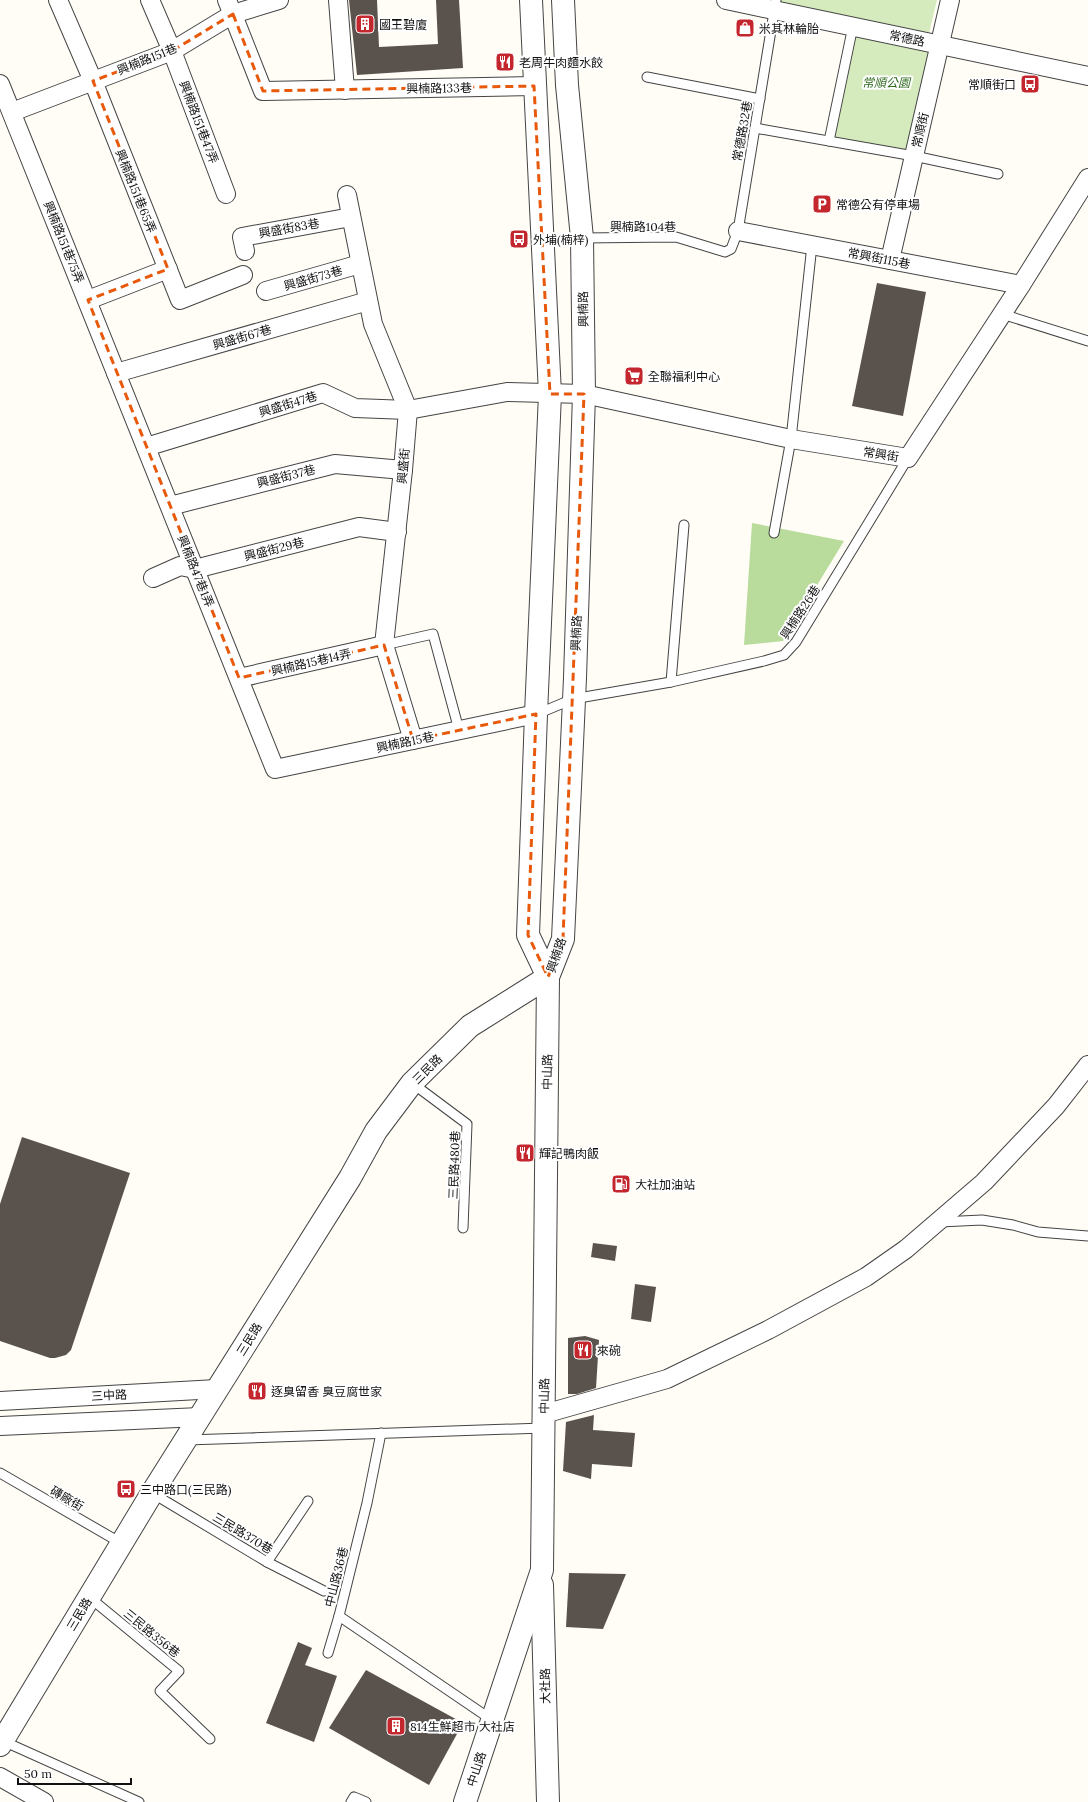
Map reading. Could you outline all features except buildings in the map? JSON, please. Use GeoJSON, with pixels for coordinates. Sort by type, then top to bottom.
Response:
{"type":"FeatureCollection","features":[{"type":"Feature","properties":{"kind":"street","name":"興楠路151巷65弄"},"geometry":{"type":"LineString","coordinates":[[58,0],[93,81],[180,300],[243,275]]}},
{"type":"Feature","properties":{"kind":"street","name":"興楠路151巷47弄"},"geometry":{"type":"LineString","coordinates":[[150,0],[172,51],[226,194]]}},
{"type":"Feature","properties":{"kind":"street","name":"興楠路151巷"},"geometry":{"type":"LineString","coordinates":[[12,112],[172,51],[230,7],[279,0]]}},
{"type":"Feature","properties":{"kind":"street"},"geometry":{"type":"LineString","coordinates":[[338,0],[345,90]]}},
{"type":"Feature","properties":{"kind":"street","name":"興楠路"},"geometry":{"type":"LineString","coordinates":[[531,0],[550,394],[528,935],[548,977]]}},
{"type":"Feature","properties":{"kind":"street","name":"興楠路"},"geometry":{"type":"LineString","coordinates":[[548,977],[563,939],[584,394],[582,238],[568,85],[563,0]]}},
{"type":"Feature","properties":{"kind":"street","name":"常德路"},"geometry":{"type":"LineString","coordinates":[[726,0],[775,5],[853,26],[1088,76]]}},
{"type":"Feature","properties":{"kind":"street","name":"常順街"},"geometry":{"type":"LineString","coordinates":[[890,260],[950,0]]}},
{"type":"Feature","properties":{"kind":"street","name":"興楠路133巷"},"geometry":{"type":"LineString","coordinates":[[230,7],[263,91],[534,86]]}},
{"type":"Feature","properties":{"kind":"street","name":"興楠路151巷75弄"},"geometry":{"type":"LineString","coordinates":[[0,84],[116,372]]}},
{"type":"Feature","properties":{"kind":"street","name":"常興街"},"geometry":{"type":"LineString","coordinates":[[550,394],[584,394],[791,439],[908,458],[1022,285],[1088,178]]}},
{"type":"Feature","properties":{"kind":"street","name":"興盛街"},"geometry":{"type":"LineString","coordinates":[[347,195],[373,324],[408,410],[397,532],[384,645],[413,740]]}},
{"type":"Feature","properties":{"kind":"street","name":"興盛街83巷"},"geometry":{"type":"LineString","coordinates":[[245,250],[242,237],[351,217]]}},
{"type":"Feature","properties":{"kind":"street","name":"常興街115巷"},"geometry":{"type":"LineString","coordinates":[[738,231],[1022,285]]}},
{"type":"Feature","properties":{"kind":"street","name":"興盛街73巷"},"geometry":{"type":"LineString","coordinates":[[266,291],[360,264]]}},
{"type":"Feature","properties":{"kind":"street"},"geometry":{"type":"LineString","coordinates":[[88,300],[168,269]]}},
{"type":"Feature","properties":{"kind":"street","name":"興盛街67巷"},"geometry":{"type":"LineString","coordinates":[[116,372],[368,301]]}},
{"type":"Feature","properties":{"kind":"street","name":"興楠路47巷1弄"},"geometry":{"type":"LineString","coordinates":[[116,372],[275,770]]}},
{"type":"Feature","properties":{"kind":"street","name":"興盛街47巷"},"geometry":{"type":"LineString","coordinates":[[146,447],[323,393],[355,408],[408,410],[507,392],[550,394]]}},
{"type":"Feature","properties":{"kind":"street","name":"興盛街37巷"},"geometry":{"type":"LineString","coordinates":[[170,506],[335,464],[403,470]]}},
{"type":"Feature","properties":{"kind":"street","name":"興盛街29巷"},"geometry":{"type":"LineString","coordinates":[[154,578],[180,566],[195,569],[358,528],[397,532]]}},
{"type":"Feature","properties":{"kind":"street","name":"興楠路15巷14弄"},"geometry":{"type":"LineString","coordinates":[[239,678],[384,645]]}},
{"type":"Feature","properties":{"kind":"street","name":"興楠路15巷"},"geometry":{"type":"LineString","coordinates":[[275,770],[536,714]]}},
{"type":"Feature","properties":{"kind":"street","name":"三民路"},"geometry":{"type":"LineString","coordinates":[[1,1742],[152,1493],[350,1178],[376,1131],[412,1083],[470,1026],[548,977]]}},
{"type":"Feature","properties":{"kind":"street","name":"中山路"},"geometry":{"type":"LineString","coordinates":[[465,1802],[542,1570],[548,977]]}},
{"type":"Feature","properties":{"kind":"street"},"geometry":{"type":"LineString","coordinates":[[544,1421],[667,1379],[775,1326],[866,1277],[906,1249],[984,1182],[1056,1106],[1088,1065]]}},
{"type":"Feature","properties":{"kind":"street","name":"三中路"},"geometry":{"type":"LineString","coordinates":[[0,1401],[217,1389]]}},
{"type":"Feature","properties":{"kind":"street"},"geometry":{"type":"LineString","coordinates":[[0,1426],[200,1417]]}},
{"type":"Feature","properties":{"kind":"street","name":"大社路"},"geometry":{"type":"LineString","coordinates":[[542,1570],[548,1802]]}},
{"type":"Feature","properties":{"kind":"street"},"geometry":{"type":"LineString","coordinates":[[0,1777],[44,1802]]}},
{"type":"Feature","properties":{"kind":"lane","name":"常德路32巷"},"geometry":{"type":"LineString","coordinates":[[725,252],[731,248],[738,231],[775,5]]}},
{"type":"Feature","properties":{"kind":"lane"},"geometry":{"type":"LineString","coordinates":[[829,141],[853,26]]}},
{"type":"Feature","properties":{"kind":"lane"},"geometry":{"type":"LineString","coordinates":[[647,77],[760,99]]}},
{"type":"Feature","properties":{"kind":"lane"},"geometry":{"type":"LineString","coordinates":[[755,128],[914,156],[998,174]]}},
{"type":"Feature","properties":{"kind":"lane","name":"興楠路104巷"},"geometry":{"type":"LineString","coordinates":[[582,238],[676,237],[725,252]]}},
{"type":"Feature","properties":{"kind":"lane"},"geometry":{"type":"LineString","coordinates":[[774,533],[791,439],[812,246]]}},
{"type":"Feature","properties":{"kind":"lane"},"geometry":{"type":"LineString","coordinates":[[1002,314],[1088,341]]}},
{"type":"Feature","properties":{"kind":"lane","name":"興楠路26巷"},"geometry":{"type":"LineString","coordinates":[[536,714],[573,699],[671,682],[784,655],[796,642],[908,458]]}},
{"type":"Feature","properties":{"kind":"lane"},"geometry":{"type":"LineString","coordinates":[[671,682],[684,525]]}},
{"type":"Feature","properties":{"kind":"lane"},"geometry":{"type":"LineString","coordinates":[[384,645],[433,634],[459,730]]}},
{"type":"Feature","properties":{"kind":"lane","name":"三民路480巷"},"geometry":{"type":"LineString","coordinates":[[412,1083],[467,1124],[463,1228]]}},
{"type":"Feature","properties":{"kind":"lane"},"geometry":{"type":"LineString","coordinates":[[937,1222],[982,1220],[1012,1225],[1038,1232],[1088,1236]]}},
{"type":"Feature","properties":{"kind":"lane"},"geometry":{"type":"LineString","coordinates":[[185,1440],[381,1434],[544,1421]]}},
{"type":"Feature","properties":{"kind":"lane","name":"中山路36巷"},"geometry":{"type":"LineString","coordinates":[[381,1434],[367,1503],[339,1616],[492,1720]]}},
{"type":"Feature","properties":{"kind":"lane","name":"磚廠街"},"geometry":{"type":"LineString","coordinates":[[0,1473],[122,1543]]}},
{"type":"Feature","properties":{"kind":"lane","name":"三民路370巷"},"geometry":{"type":"LineString","coordinates":[[152,1493],[267,1562],[324,1591]]}},
{"type":"Feature","properties":{"kind":"lane"},"geometry":{"type":"LineString","coordinates":[[267,1562],[308,1501]]}},
{"type":"Feature","properties":{"kind":"lane","name":"三民路356巷"},"geometry":{"type":"LineString","coordinates":[[89,1597],[179,1671],[160,1691],[210,1739]]}},
{"type":"Feature","properties":{"kind":"lane"},"geometry":{"type":"LineString","coordinates":[[328,1653],[339,1616]]}},
{"type":"Feature","properties":{"kind":"lane"},"geometry":{"type":"LineString","coordinates":[[1,1742],[139,1802]]}},
{"type":"Feature","properties":{"kind":"lane"},"geometry":{"type":"LineString","coordinates":[[351,1802],[354,1797],[366,1802]]}},
{"type":"Feature","properties":{"kind":"highlighted area"},"geometry":{"type":"Polygon","coordinates":[[[233,14],[263,91],[534,86],[550,394],[584,394],[563,939],[548,977],[528,935],[536,714],[413,740],[384,645],[239,678],[88,300],[168,269],[93,81],[172,51],[233,14]]]}},
{"type":"Feature","properties":{"kind":"green space"},"geometry":{"type":"Polygon","coordinates":[[[769,0],[937,0],[929,33],[769,0]]]}},
{"type":"Feature","properties":{"kind":"green space","name":"常順公園"},"geometry":{"type":"Polygon","coordinates":[[[853,26],[940,45],[914,156],[829,141],[853,26]]]}},
{"type":"Feature","properties":{"kind":"green space"},"geometry":{"type":"Polygon","coordinates":[[[752,523],[844,541],[783,641],[744,645],[752,523]]]}},
{"type":"Feature","properties":{"kind":"place","name":"國王碧廈"},"geometry":{"type":"Point","coordinates":[365,24]}},
{"type":"Feature","properties":{"kind":"place","name":"米其林輪胎"},"geometry":{"type":"Point","coordinates":[745,28]}},
{"type":"Feature","properties":{"kind":"place","name":"老周牛肉麵水餃"},"geometry":{"type":"Point","coordinates":[505,62]}},
{"type":"Feature","properties":{"kind":"place","name":"常順街口"},"geometry":{"type":"Point","coordinates":[1030,84]}},
{"type":"Feature","properties":{"kind":"place","name":"常德公有停車場"},"geometry":{"type":"Point","coordinates":[822,204]}},
{"type":"Feature","properties":{"kind":"place","name":"外埔(楠梓)"},"geometry":{"type":"Point","coordinates":[519,239]}},
{"type":"Feature","properties":{"kind":"place","name":"全聯福利中心"},"geometry":{"type":"Point","coordinates":[634,376]}},
{"type":"Feature","properties":{"kind":"place","name":"輝記鴨肉飯"},"geometry":{"type":"Point","coordinates":[525,1153]}},
{"type":"Feature","properties":{"kind":"place","name":"大社加油站"},"geometry":{"type":"Point","coordinates":[621,1184]}},
{"type":"Feature","properties":{"kind":"place","name":"來碗"},"geometry":{"type":"Point","coordinates":[583,1350]}},
{"type":"Feature","properties":{"kind":"place","name":"逐臭留香 臭豆腐世家"},"geometry":{"type":"Point","coordinates":[257,1391]}},
{"type":"Feature","properties":{"kind":"place","name":"三中路口(三民路)"},"geometry":{"type":"Point","coordinates":[126,1489]}},
{"type":"Feature","properties":{"kind":"place","name":"814生鮮超市 大社店"},"geometry":{"type":"Point","coordinates":[396,1726]}}]}
